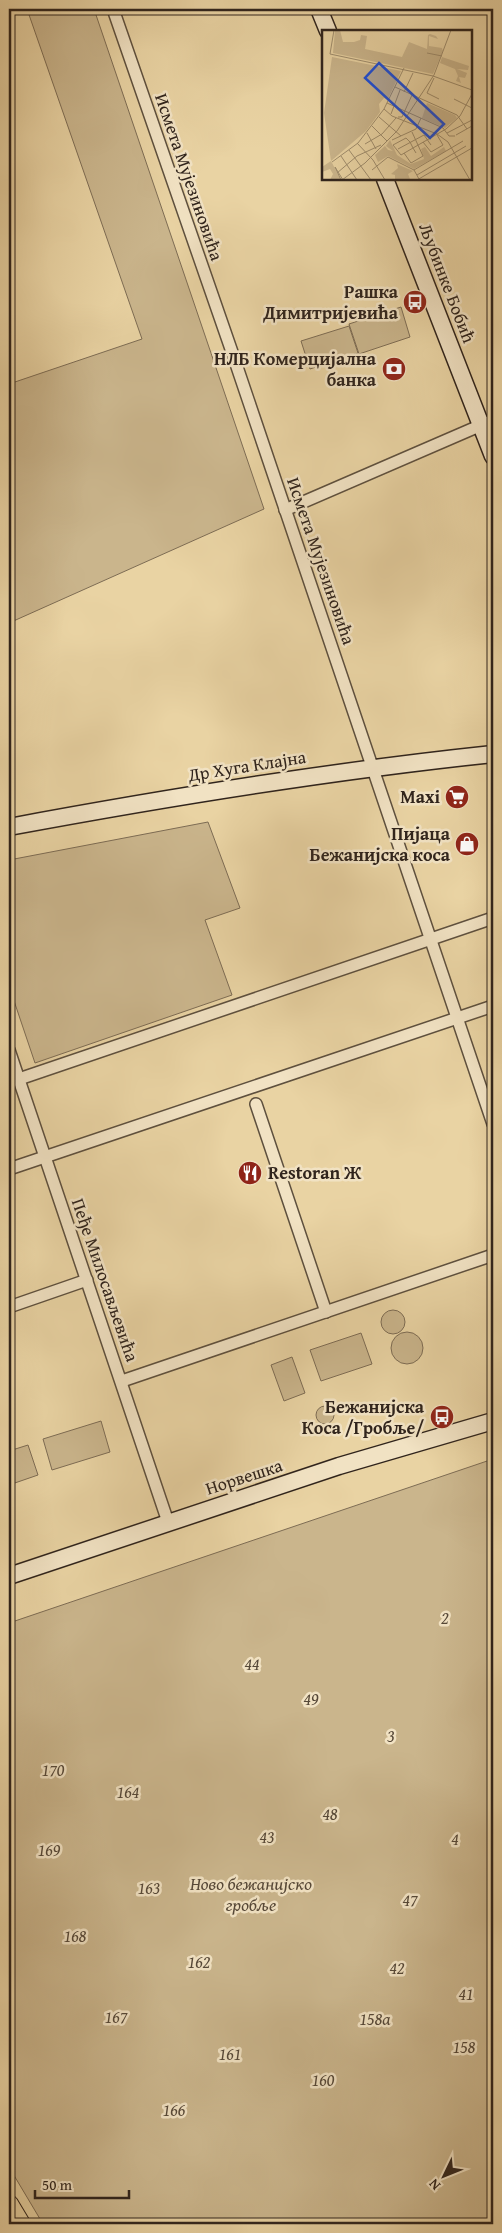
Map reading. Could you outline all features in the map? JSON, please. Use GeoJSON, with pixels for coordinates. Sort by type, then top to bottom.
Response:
{"type":"FeatureCollection","features":[{"type":"Feature","properties":{"kind":"main road"},"geometry":{"type":"LineString","coordinates":[[319,9],[328,30]]}},
{"type":"Feature","properties":{"kind":"main road","name":"Љубинке Бобић"},"geometry":{"type":"LineString","coordinates":[[385,180],[487,423],[493,456]]}},
{"type":"Feature","properties":{"kind":"main road","name":"Др Хуга Клајна"},"geometry":{"type":"LineString","coordinates":[[9,827],[138,803],[372,768],[493,754]]}},
{"type":"Feature","properties":{"kind":"main road","name":"Норвешка"},"geometry":{"type":"LineString","coordinates":[[9,1576],[340,1466],[493,1421]]}},
{"type":"Feature","properties":{"kind":"main road"},"geometry":{"type":"LineString","coordinates":[[9,2204],[21,2224]]}},
{"type":"Feature","properties":{"kind":"street","name":"Исмета Мујезиновића"},"geometry":{"type":"LineString","coordinates":[[113,9],[493,1124]]}},
{"type":"Feature","properties":{"kind":"street"},"geometry":{"type":"LineString","coordinates":[[285,510],[487,423]]}},
{"type":"Feature","properties":{"kind":"street"},"geometry":{"type":"LineString","coordinates":[[19,1079],[493,918]]}},
{"type":"Feature","properties":{"kind":"street"},"geometry":{"type":"LineString","coordinates":[[9,1169],[493,1006]]}},
{"type":"Feature","properties":{"kind":"street","name":"Пеђе Милосављевића"},"geometry":{"type":"LineString","coordinates":[[9,1050],[168,1522]]}},
{"type":"Feature","properties":{"kind":"street"},"geometry":{"type":"LineString","coordinates":[[256,1104],[326,1312]]}},
{"type":"Feature","properties":{"kind":"street"},"geometry":{"type":"LineString","coordinates":[[122,1381],[493,1255]]}},
{"type":"Feature","properties":{"kind":"street"},"geometry":{"type":"LineString","coordinates":[[9,1307],[87,1280]]}},
{"type":"Feature","properties":{"kind":"green space"},"geometry":{"type":"Polygon","coordinates":[[[27,9],[94,9],[264,509],[9,623],[9,384],[142,339],[27,9]]]}},
{"type":"Feature","properties":{"kind":"green space"},"geometry":{"type":"Polygon","coordinates":[[[401,307],[410,337],[359,354],[349,324],[401,307]]]}},
{"type":"Feature","properties":{"kind":"green space"},"geometry":{"type":"Polygon","coordinates":[[[349,326],[358,353],[310,369],[301,341],[349,326]]]}},
{"type":"Feature","properties":{"kind":"green space"},"geometry":{"type":"Polygon","coordinates":[[[208,822],[240,908],[205,920],[232,995],[35,1063],[9,986],[9,860],[208,822]]]}},
{"type":"Feature","properties":{"kind":"green space"},"geometry":{"type":"Polygon","coordinates":[[[393,1310],[402,1313],[405,1322],[402,1331],[393,1334],[384,1331],[381,1322],[384,1313],[393,1310]]]}},
{"type":"Feature","properties":{"kind":"green space"},"geometry":{"type":"Polygon","coordinates":[[[407,1332],[413,1333],[418,1337],[422,1342],[422,1354],[418,1359],[413,1363],[407,1364],[401,1363],[396,1359],[392,1354],[391,1348],[392,1342],[396,1337],[401,1333],[407,1332]]]}},
{"type":"Feature","properties":{"kind":"green space"},"geometry":{"type":"Polygon","coordinates":[[[361,1333],[372,1364],[321,1381],[310,1350],[361,1333]]]}},
{"type":"Feature","properties":{"kind":"green space"},"geometry":{"type":"Polygon","coordinates":[[[292,1357],[305,1393],[284,1401],[271,1365],[292,1357]]]}},
{"type":"Feature","properties":{"kind":"green space"},"geometry":{"type":"Polygon","coordinates":[[[321,1406],[329,1406],[334,1411],[332,1422],[321,1424],[316,1419],[316,1411],[321,1406]]]}},
{"type":"Feature","properties":{"kind":"green space"},"geometry":{"type":"Polygon","coordinates":[[[101,1421],[110,1452],[52,1470],[43,1439],[101,1421]]]}},
{"type":"Feature","properties":{"kind":"green space"},"geometry":{"type":"Polygon","coordinates":[[[28,1445],[38,1475],[9,1485],[9,1451],[28,1445]]]}},
{"type":"Feature","properties":{"kind":"green space","name":"Ново бежанијско гробље"},"geometry":{"type":"Polygon","coordinates":[[[493,1459],[493,2224],[43,2224],[9,2167],[9,1623],[493,1459]]]}},
{"type":"Feature","properties":{"kind":"place","name":"Рашка Димитријевића"},"geometry":{"type":"Point","coordinates":[415,302]}},
{"type":"Feature","properties":{"kind":"place","name":"НЛБ Комерцијална банка"},"geometry":{"type":"Point","coordinates":[394,369]}},
{"type":"Feature","properties":{"kind":"place","name":"Maxi"},"geometry":{"type":"Point","coordinates":[457,797]}},
{"type":"Feature","properties":{"kind":"place","name":"Пијаца Бежанијска коса"},"geometry":{"type":"Point","coordinates":[467,844]}},
{"type":"Feature","properties":{"kind":"place","name":"Restoran Ж"},"geometry":{"type":"Point","coordinates":[250,1173]}},
{"type":"Feature","properties":{"kind":"place","name":"Бежанијска Коса /Гробље/"},"geometry":{"type":"Point","coordinates":[442,1417]}},
{"type":"Feature","properties":{"kind":"park label","name":"2"},"geometry":{"type":"Point","coordinates":[445,1618]}},
{"type":"Feature","properties":{"kind":"park label","name":"44"},"geometry":{"type":"Point","coordinates":[252,1664]}},
{"type":"Feature","properties":{"kind":"park label","name":"49"},"geometry":{"type":"Point","coordinates":[311,1699]}},
{"type":"Feature","properties":{"kind":"park label","name":"3"},"geometry":{"type":"Point","coordinates":[391,1736]}},
{"type":"Feature","properties":{"kind":"park label","name":"170"},"geometry":{"type":"Point","coordinates":[53,1770]}},
{"type":"Feature","properties":{"kind":"park label","name":"164"},"geometry":{"type":"Point","coordinates":[128,1792]}},
{"type":"Feature","properties":{"kind":"park label","name":"48"},"geometry":{"type":"Point","coordinates":[330,1814]}},
{"type":"Feature","properties":{"kind":"park label","name":"43"},"geometry":{"type":"Point","coordinates":[267,1837]}},
{"type":"Feature","properties":{"kind":"park label","name":"4"},"geometry":{"type":"Point","coordinates":[455,1839]}},
{"type":"Feature","properties":{"kind":"park label","name":"169"},"geometry":{"type":"Point","coordinates":[49,1850]}},
{"type":"Feature","properties":{"kind":"park label","name":"163"},"geometry":{"type":"Point","coordinates":[149,1888]}},
{"type":"Feature","properties":{"kind":"park label","name":"47"},"geometry":{"type":"Point","coordinates":[410,1900]}},
{"type":"Feature","properties":{"kind":"park label","name":"168"},"geometry":{"type":"Point","coordinates":[75,1936]}},
{"type":"Feature","properties":{"kind":"park label","name":"162"},"geometry":{"type":"Point","coordinates":[199,1962]}},
{"type":"Feature","properties":{"kind":"park label","name":"42"},"geometry":{"type":"Point","coordinates":[397,1968]}},
{"type":"Feature","properties":{"kind":"park label","name":"41"},"geometry":{"type":"Point","coordinates":[466,1994]}},
{"type":"Feature","properties":{"kind":"park label","name":"167"},"geometry":{"type":"Point","coordinates":[116,2017]}},
{"type":"Feature","properties":{"kind":"park label","name":"158a"},"geometry":{"type":"Point","coordinates":[375,2019]}},
{"type":"Feature","properties":{"kind":"park label","name":"158"},"geometry":{"type":"Point","coordinates":[464,2047]}},
{"type":"Feature","properties":{"kind":"park label","name":"161"},"geometry":{"type":"Point","coordinates":[230,2054]}},
{"type":"Feature","properties":{"kind":"park label","name":"160"},"geometry":{"type":"Point","coordinates":[323,2080]}},
{"type":"Feature","properties":{"kind":"park label","name":"166"},"geometry":{"type":"Point","coordinates":[174,2110]}}]}
